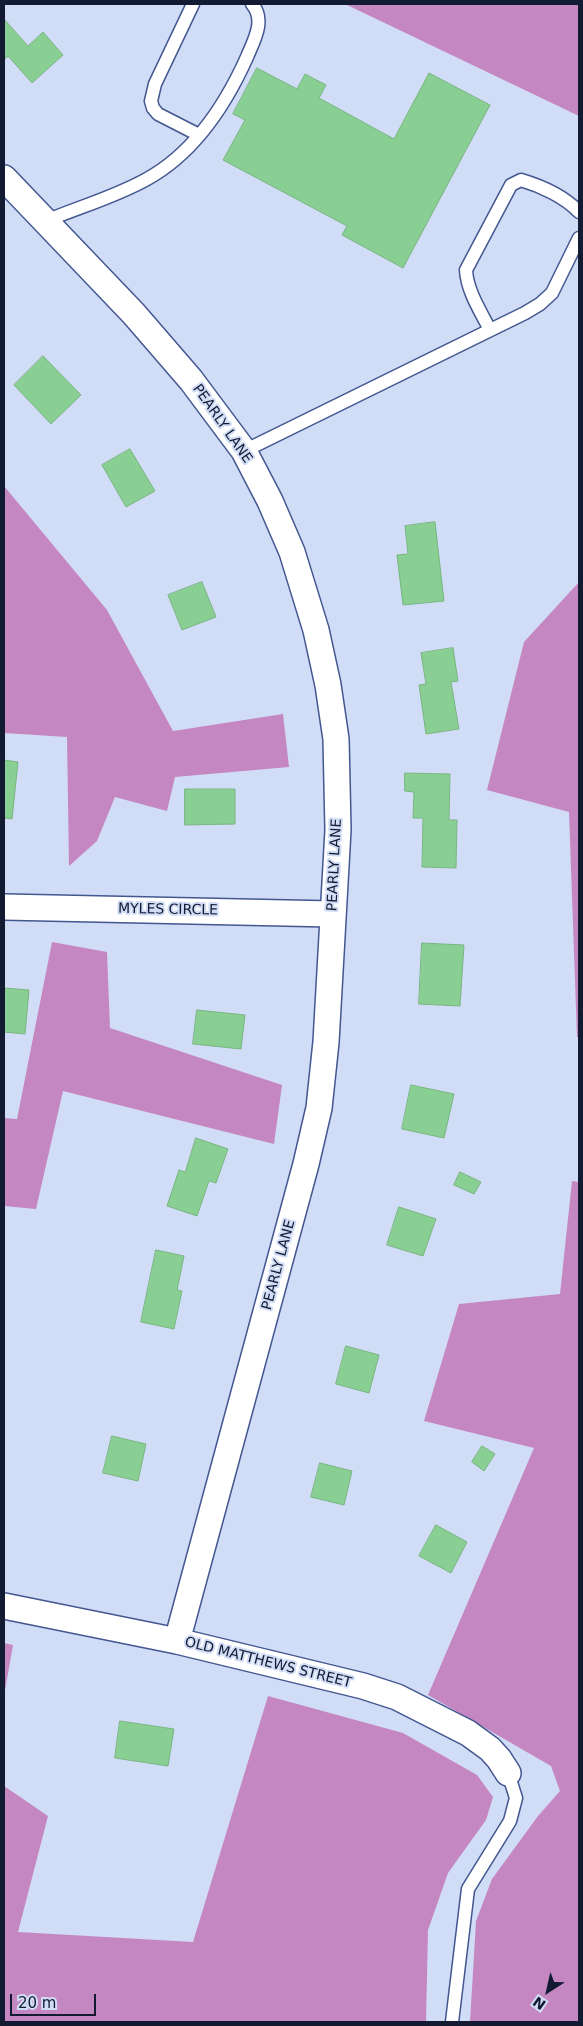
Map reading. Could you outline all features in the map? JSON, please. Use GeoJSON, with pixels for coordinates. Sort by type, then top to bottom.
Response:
{"type":"FeatureCollection","features":[{"type":"Feature","properties":{"kind":"street","name":"PEARLY LANE"},"geometry":{"type":"LineString","coordinates":[[4,178],[134,314],[192,380],[244,451],[270,501],[292,552],[316,630],[328,685],[336,739],[338,830],[326,1042],[319,1108],[313,1138],[177,1641]]}},
{"type":"Feature","properties":{"kind":"street","name":"MYLES CIRCLE"},"geometry":{"type":"LineString","coordinates":[[4,907],[333,914]]}},
{"type":"Feature","properties":{"kind":"street","name":"OLD MATTHEWS STREET"},"geometry":{"type":"LineString","coordinates":[[4,1606],[177,1641],[363,1686],[397,1697],[468,1733],[490,1749],[508,1773]]}},
{"type":"Feature","properties":{"kind":"lane"},"geometry":{"type":"LineString","coordinates":[[193,4],[155,84],[151,101],[153,108],[158,114],[198,134]]}},
{"type":"Feature","properties":{"kind":"lane"},"geometry":{"type":"LineString","coordinates":[[46,221],[118,193],[148,178],[169,164],[207,125],[242,68],[254,41],[259,25],[257,9],[252,4]]}},
{"type":"Feature","properties":{"kind":"lane"},"geometry":{"type":"LineString","coordinates":[[490,330],[468,284],[466,270],[511,185],[521,180],[533,184],[573,205],[579,212]]}},
{"type":"Feature","properties":{"kind":"lane"},"geometry":{"type":"LineString","coordinates":[[244,451],[533,308],[552,292],[579,238]]}},
{"type":"Feature","properties":{"kind":"lane"},"geometry":{"type":"LineString","coordinates":[[452,2022],[468,1888],[510,1821],[516,1798],[508,1773]]}},
{"type":"Feature","properties":{"kind":"shaded area"},"geometry":{"type":"Polygon","coordinates":[[[345,4],[579,4],[579,116],[345,4]]]}},
{"type":"Feature","properties":{"kind":"shaded area"},"geometry":{"type":"Polygon","coordinates":[[[4,486],[107,610],[173,731],[283,714],[289,767],[175,777],[167,811],[115,797],[97,841],[69,866],[67,737],[4,733],[4,486]]]}},
{"type":"Feature","properties":{"kind":"shaded area"},"geometry":{"type":"Polygon","coordinates":[[[579,582],[579,1037],[577,1037],[569,812],[487,790],[524,642],[579,582]]]}},
{"type":"Feature","properties":{"kind":"shaded area"},"geometry":{"type":"Polygon","coordinates":[[[52,942],[107,952],[110,1028],[282,1085],[274,1144],[63,1091],[36,1209],[4,1206],[4,1118],[17,1119],[52,942]]]}},
{"type":"Feature","properties":{"kind":"shaded area"},"geometry":{"type":"Polygon","coordinates":[[[572,1181],[579,1182],[579,2022],[470,2022],[476,1921],[492,1879],[538,1816],[560,1791],[551,1766],[428,1695],[534,1448],[424,1421],[459,1304],[560,1294],[572,1181]]]}},
{"type":"Feature","properties":{"kind":"shaded area"},"geometry":{"type":"Polygon","coordinates":[[[4,1643],[13,1645],[4,1696],[4,1643]]]}},
{"type":"Feature","properties":{"kind":"shaded area"},"geometry":{"type":"Polygon","coordinates":[[[268,1696],[403,1733],[477,1775],[493,1797],[486,1820],[448,1873],[428,1930],[426,2022],[4,2022],[4,1786],[48,1816],[18,1932],[193,1942],[268,1696]]]}},
{"type":"Feature","properties":{"kind":"building"},"geometry":{"type":"Polygon","coordinates":[[[4,19],[28,46],[43,32],[63,55],[32,83],[8,56],[4,60],[4,19]]]}},
{"type":"Feature","properties":{"kind":"building"},"geometry":{"type":"Polygon","coordinates":[[[257,68],[297,89],[305,74],[326,85],[319,98],[394,139],[429,73],[490,105],[403,268],[342,235],[347,226],[223,160],[245,120],[233,114],[257,68]]]}},
{"type":"Feature","properties":{"kind":"building"},"geometry":{"type":"Polygon","coordinates":[[[43,356],[81,395],[51,424],[14,385],[43,356]]]}},
{"type":"Feature","properties":{"kind":"building"},"geometry":{"type":"Polygon","coordinates":[[[130,449],[155,491],[126,507],[102,465],[130,449]]]}},
{"type":"Feature","properties":{"kind":"building"},"geometry":{"type":"Polygon","coordinates":[[[435,522],[444,601],[403,605],[397,555],[408,554],[405,526],[435,522]]]}},
{"type":"Feature","properties":{"kind":"building"},"geometry":{"type":"Polygon","coordinates":[[[202,582],[216,617],[182,630],[168,595],[202,582]]]}},
{"type":"Feature","properties":{"kind":"building"},"geometry":{"type":"Polygon","coordinates":[[[453,648],[458,681],[451,682],[459,729],[426,734],[419,685],[426,684],[421,653],[453,648]]]}},
{"type":"Feature","properties":{"kind":"building"},"geometry":{"type":"Polygon","coordinates":[[[4,760],[18,762],[12,819],[4,818],[4,760]]]}},
{"type":"Feature","properties":{"kind":"building"},"geometry":{"type":"Polygon","coordinates":[[[405,773],[450,774],[449,820],[457,820],[456,868],[422,867],[423,818],[413,818],[414,792],[405,791],[405,773]]]}},
{"type":"Feature","properties":{"kind":"building"},"geometry":{"type":"Polygon","coordinates":[[[185,789],[235,789],[235,824],[185,825],[185,789]]]}},
{"type":"Feature","properties":{"kind":"building"},"geometry":{"type":"Polygon","coordinates":[[[422,943],[464,945],[460,1006],[419,1004],[422,943]]]}},
{"type":"Feature","properties":{"kind":"building"},"geometry":{"type":"Polygon","coordinates":[[[4,988],[29,990],[25,1034],[4,1032],[4,988]]]}},
{"type":"Feature","properties":{"kind":"building"},"geometry":{"type":"Polygon","coordinates":[[[197,1010],[245,1015],[241,1049],[193,1044],[197,1010]]]}},
{"type":"Feature","properties":{"kind":"building"},"geometry":{"type":"Polygon","coordinates":[[[411,1085],[454,1094],[444,1138],[402,1129],[411,1085]]]}},
{"type":"Feature","properties":{"kind":"building"},"geometry":{"type":"Polygon","coordinates":[[[196,1138],[228,1149],[216,1183],[209,1181],[197,1216],[167,1206],[179,1170],[185,1172],[196,1138]]]}},
{"type":"Feature","properties":{"kind":"building"},"geometry":{"type":"Polygon","coordinates":[[[460,1172],[481,1182],[474,1194],[454,1185],[460,1172]]]}},
{"type":"Feature","properties":{"kind":"building"},"geometry":{"type":"Polygon","coordinates":[[[399,1207],[436,1219],[423,1256],[387,1245],[399,1207]]]}},
{"type":"Feature","properties":{"kind":"building"},"geometry":{"type":"Polygon","coordinates":[[[156,1250],[184,1256],[177,1290],[182,1291],[174,1329],[141,1322],[156,1250]]]}},
{"type":"Feature","properties":{"kind":"building"},"geometry":{"type":"Polygon","coordinates":[[[346,1346],[379,1355],[369,1393],[336,1384],[346,1346]]]}},
{"type":"Feature","properties":{"kind":"building"},"geometry":{"type":"Polygon","coordinates":[[[112,1436],[146,1444],[138,1481],[103,1473],[112,1436]]]}},
{"type":"Feature","properties":{"kind":"building"},"geometry":{"type":"Polygon","coordinates":[[[482,1446],[495,1454],[484,1471],[472,1462],[482,1446]]]}},
{"type":"Feature","properties":{"kind":"building"},"geometry":{"type":"Polygon","coordinates":[[[320,1463],[352,1471],[344,1505],[311,1497],[320,1463]]]}},
{"type":"Feature","properties":{"kind":"building"},"geometry":{"type":"Polygon","coordinates":[[[436,1525],[467,1542],[451,1573],[419,1556],[436,1525]]]}},
{"type":"Feature","properties":{"kind":"building"},"geometry":{"type":"Polygon","coordinates":[[[120,1721],[174,1729],[168,1766],[115,1758],[120,1721]]]}}]}
